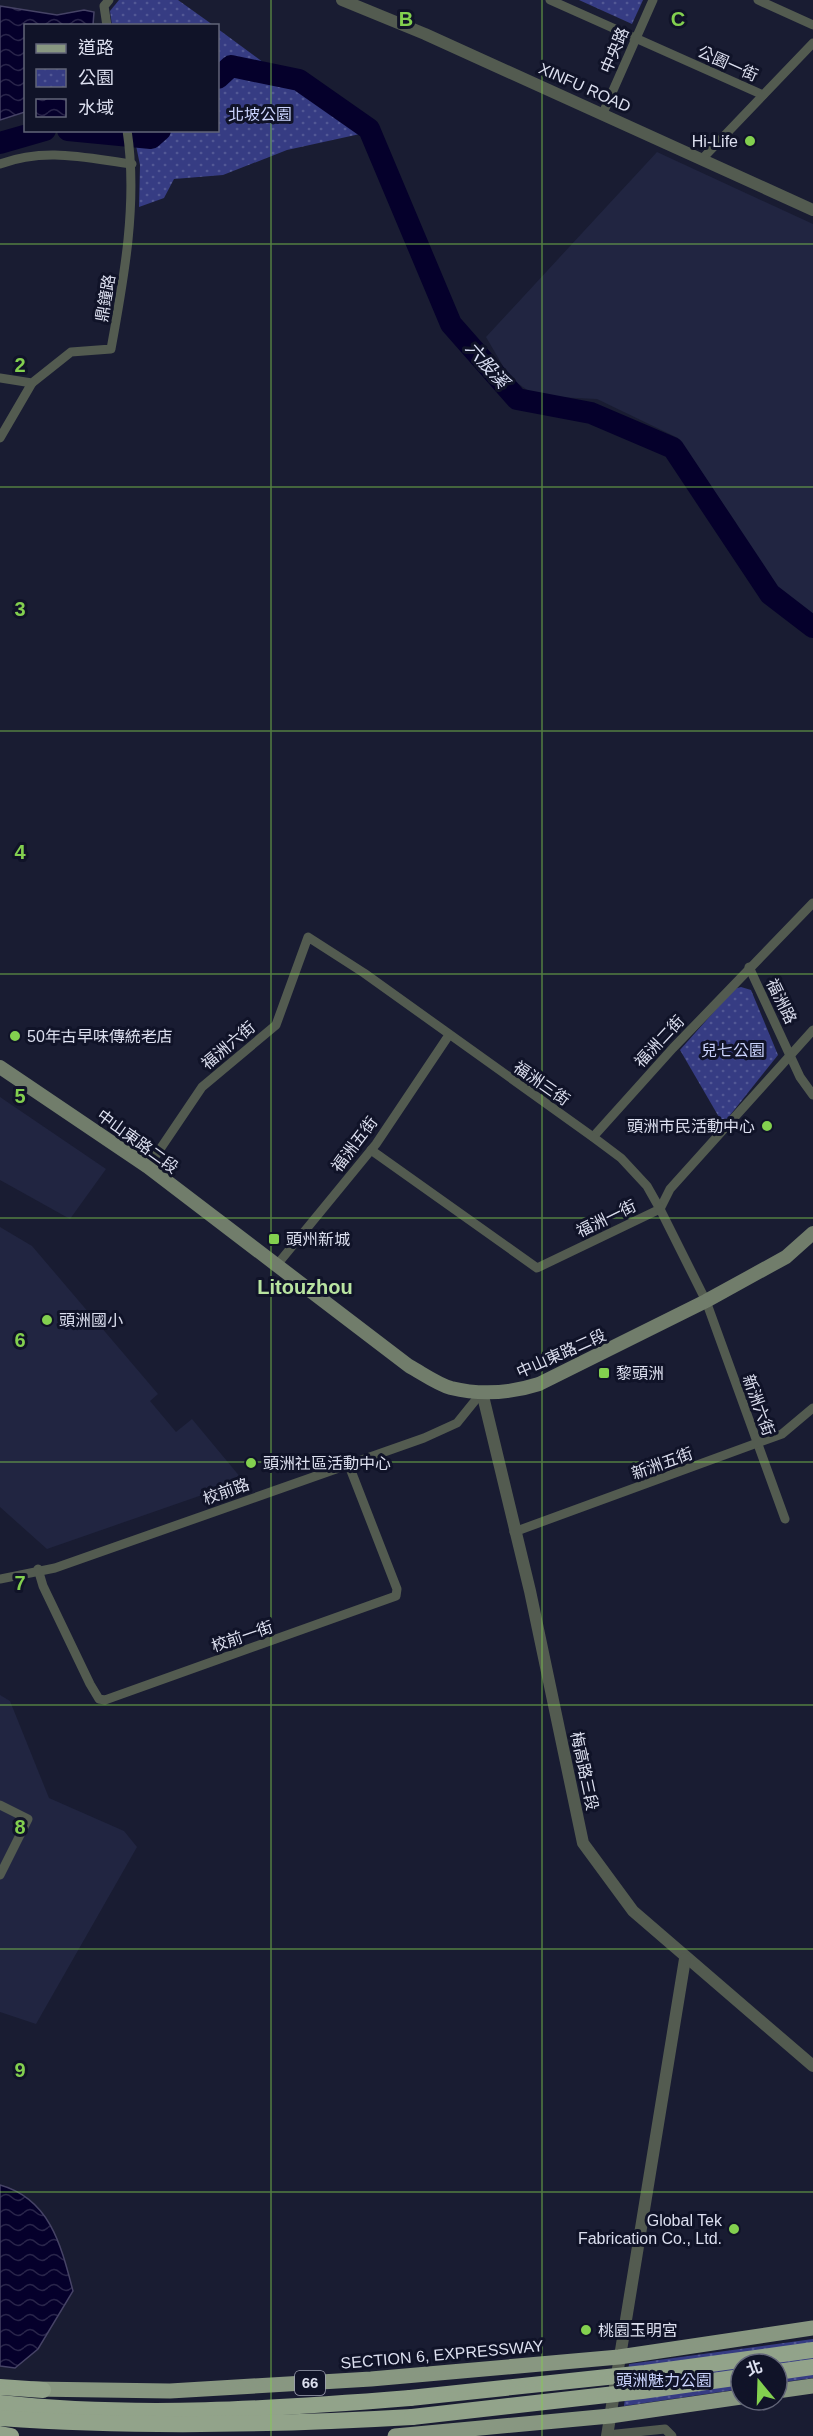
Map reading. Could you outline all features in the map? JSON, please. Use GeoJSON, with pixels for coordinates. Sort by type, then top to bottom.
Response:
{"type":"FeatureCollection","features":[{"type":"Feature","properties":{"kind":"highway","name":"66"},"geometry":{"type":"LineString","coordinates":[[0,2403],[57,2408],[183,2410],[290,2408],[410,2398],[645,2373],[813,2350]]}},
{"type":"Feature","properties":{"kind":"highway"},"geometry":{"type":"LineString","coordinates":[[789,2370],[813,2367]]}},
{"type":"Feature","properties":{"kind":"highway"},"geometry":{"type":"LineString","coordinates":[[0,2418],[82,2424],[297,2424],[423,2415],[642,2391],[729,2379]]}},
{"type":"Feature","properties":{"kind":"highway"},"geometry":{"type":"LineString","coordinates":[[0,2386],[42,2390]]}},
{"type":"Feature","properties":{"kind":"highway"},"geometry":{"type":"LineString","coordinates":[[0,2434],[11,2436]]}},
{"type":"Feature","properties":{"kind":"main road","name":"中山東路二段"},"geometry":{"type":"LineString","coordinates":[[0,1066],[148,1167],[409,1366],[449,1388],[482,1392],[513,1392],[539,1384],[706,1301],[786,1257],[813,1233]]}},
{"type":"Feature","properties":{"kind":"main road","name":"SECTION 6, EXPRESSWAY"},"geometry":{"type":"LineString","coordinates":[[42,2390],[170,2391],[371,2379],[619,2357],[813,2328]]}},
{"type":"Feature","properties":{"kind":"main road"},"geometry":{"type":"LineString","coordinates":[[789,2389],[813,2386]]}},
{"type":"Feature","properties":{"kind":"main road"},"geometry":{"type":"LineString","coordinates":[[395,2436],[610,2416],[729,2399]]}},
{"type":"Feature","properties":{"kind":"street"},"geometry":{"type":"LineString","coordinates":[[108,24],[104,6],[109,0]]}},
{"type":"Feature","properties":{"kind":"street","name":"XINFU ROAD"},"geometry":{"type":"LineString","coordinates":[[342,0],[704,158],[813,210]]}},
{"type":"Feature","properties":{"kind":"street","name":"公園一街"},"geometry":{"type":"LineString","coordinates":[[550,0],[763,95]]}},
{"type":"Feature","properties":{"kind":"street","name":"中央路"},"geometry":{"type":"LineString","coordinates":[[603,113],[653,0]]}},
{"type":"Feature","properties":{"kind":"street"},"geometry":{"type":"LineString","coordinates":[[758,0],[813,25]]}},
{"type":"Feature","properties":{"kind":"street"},"geometry":{"type":"LineString","coordinates":[[704,158],[813,43]]}},
{"type":"Feature","properties":{"kind":"street","name":"鼎鐘路"},"geometry":{"type":"LineString","coordinates":[[32,383],[71,352],[111,349],[124,278],[132,164],[127,132]]}},
{"type":"Feature","properties":{"kind":"street"},"geometry":{"type":"LineString","coordinates":[[0,164],[24,155],[52,153],[132,164]]}},
{"type":"Feature","properties":{"kind":"street"},"geometry":{"type":"LineString","coordinates":[[0,378],[32,383],[0,438]]}},
{"type":"Feature","properties":{"kind":"street","name":"福洲路"},"geometry":{"type":"LineString","coordinates":[[813,903],[749,968],[800,1077],[813,1095]]}},
{"type":"Feature","properties":{"kind":"street","name":"福洲三街"},"geometry":{"type":"LineString","coordinates":[[308,937],[364,973],[621,1158],[647,1186],[706,1301]]}},
{"type":"Feature","properties":{"kind":"street","name":"福洲六街"},"geometry":{"type":"LineString","coordinates":[[148,1167],[202,1088],[276,1025],[308,937]]}},
{"type":"Feature","properties":{"kind":"street","name":"福洲二街"},"geometry":{"type":"LineString","coordinates":[[593,1137],[749,968]]}},
{"type":"Feature","properties":{"kind":"street","name":"福洲一街"},"geometry":{"type":"LineString","coordinates":[[371,1150],[537,1268],[660,1209],[670,1189],[813,1030]]}},
{"type":"Feature","properties":{"kind":"street","name":"福洲五街"},"geometry":{"type":"LineString","coordinates":[[276,1266],[371,1150],[449,1035]]}},
{"type":"Feature","properties":{"kind":"street","name":"新洲六街"},"geometry":{"type":"LineString","coordinates":[[706,1301],[785,1519]]}},
{"type":"Feature","properties":{"kind":"street","name":"校前路"},"geometry":{"type":"LineString","coordinates":[[0,1579],[38,1569],[56,1568],[424,1438],[457,1423],[482,1392]]}},
{"type":"Feature","properties":{"kind":"street","name":"梅高路三段"},"geometry":{"type":"LineString","coordinates":[[482,1392],[514,1532],[533,1602],[583,1844],[633,1911],[685,1959],[813,2066]]}},
{"type":"Feature","properties":{"kind":"street","name":"新洲五街"},"geometry":{"type":"LineString","coordinates":[[514,1532],[782,1434],[813,1408]]}},
{"type":"Feature","properties":{"kind":"street","name":"校前一街"},"geometry":{"type":"LineString","coordinates":[[38,1569],[43,1586],[90,1684],[99,1699],[105,1700],[396,1596],[397,1589],[348,1463]]}},
{"type":"Feature","properties":{"kind":"street"},"geometry":{"type":"LineString","coordinates":[[0,1805],[28,1819],[0,1875]]}},
{"type":"Feature","properties":{"kind":"street"},"geometry":{"type":"LineString","coordinates":[[672,2436],[665,2429],[607,2436],[685,1959]]}},
{"type":"Feature","properties":{"kind":"shaded area"},"geometry":{"type":"Polygon","coordinates":[[[657,152],[813,224],[813,621],[776,594],[748,553],[736,523],[678,438],[597,399],[536,396],[510,378],[486,337],[657,152]]]}},
{"type":"Feature","properties":{"kind":"shaded area"},"geometry":{"type":"Polygon","coordinates":[[[0,1097],[106,1169],[70,1219],[0,1180],[0,1097]]]}},
{"type":"Feature","properties":{"kind":"shaded area","name":"頭洲國小"},"geometry":{"type":"Polygon","coordinates":[[[0,1227],[32,1246],[158,1394],[150,1401],[176,1432],[192,1419],[246,1484],[211,1497],[205,1494],[47,1549],[0,1507],[0,1227]]]}},
{"type":"Feature","properties":{"kind":"shaded area"},"geometry":{"type":"Polygon","coordinates":[[[0,1695],[10,1701],[49,1798],[124,1831],[137,1847],[36,2024],[0,2012],[0,1695]]]}},
{"type":"Feature","properties":{"kind":"green space"},"geometry":{"type":"Polygon","coordinates":[[[119,0],[178,0],[212,24],[112,24],[110,11],[119,0]]]}},
{"type":"Feature","properties":{"kind":"green space"},"geometry":{"type":"Polygon","coordinates":[[[579,0],[643,0],[632,24],[579,0]]]}},
{"type":"Feature","properties":{"kind":"green space","name":"北坡公園"},"geometry":{"type":"Polygon","coordinates":[[[219,30],[360,134],[287,150],[223,175],[174,179],[164,198],[139,207],[140,165],[133,132],[219,132],[219,30]]]}},
{"type":"Feature","properties":{"kind":"green space","name":"兒七公園"},"geometry":{"type":"Polygon","coordinates":[[[741,987],[751,990],[778,1055],[723,1124],[680,1050],[734,989],[741,987]]]}},
{"type":"Feature","properties":{"kind":"green space","name":"頭洲魅力公園"},"geometry":{"type":"Polygon","coordinates":[[[813,2339],[813,2378],[789,2381],[789,2352],[729,2352],[729,2391],[624,2406],[629,2364],[813,2339]]]}},
{"type":"Feature","properties":{"kind":"water"},"geometry":{"type":"Polygon","coordinates":[[[0,6],[57,15],[84,10],[94,12],[93,24],[24,24],[24,112],[0,120],[0,6]]]}},
{"type":"Feature","properties":{"kind":"water"},"geometry":{"type":"Polygon","coordinates":[[[0,2185],[31,2201],[51,2226],[64,2257],[73,2291],[38,2349],[15,2368],[0,2366],[0,2185]]]}},
{"type":"Feature","properties":{"kind":"waterway","name":"六股溪"},"geometry":{"type":"LineString","coordinates":[[219,77],[231,66],[299,80],[369,129],[451,324],[517,399],[591,413],[673,448],[770,594],[813,627]]}},
{"type":"Feature","properties":{"kind":"waterway","name":"六股溪"},"geometry":{"type":"LineString","coordinates":[[0,143],[38,132]]}},
{"type":"Feature","properties":{"kind":"waterway","name":"六股溪"},"geometry":{"type":"LineString","coordinates":[[89,132],[151,138],[158,132]]}},
{"type":"Feature","properties":{"kind":"place","name":"Hi-Life"},"geometry":{"type":"Point","coordinates":[750,141]}},
{"type":"Feature","properties":{"kind":"place","name":"50年古早味傳統老店"},"geometry":{"type":"Point","coordinates":[15,1036]}},
{"type":"Feature","properties":{"kind":"place","name":"頭洲市民活動中心"},"geometry":{"type":"Point","coordinates":[767,1126]}},
{"type":"Feature","properties":{"kind":"place","name":"頭州新城"},"geometry":{"type":"Point","coordinates":[274,1239]}},
{"type":"Feature","properties":{"kind":"place","name":"頭洲國小"},"geometry":{"type":"Point","coordinates":[47,1320]}},
{"type":"Feature","properties":{"kind":"place","name":"黎頭洲"},"geometry":{"type":"Point","coordinates":[604,1373]}},
{"type":"Feature","properties":{"kind":"place","name":"頭洲社區活動中心"},"geometry":{"type":"Point","coordinates":[251,1463]}},
{"type":"Feature","properties":{"kind":"place","name":"Global Tek Fabrication Co., Ltd."},"geometry":{"type":"Point","coordinates":[734,2229]}},
{"type":"Feature","properties":{"kind":"place","name":"桃園玉明宮"},"geometry":{"type":"Point","coordinates":[586,2330]}},
{"type":"Feature","properties":{"kind":"district","name":"Litouzhou"},"geometry":{"type":"Point","coordinates":[305,1287]}}]}
